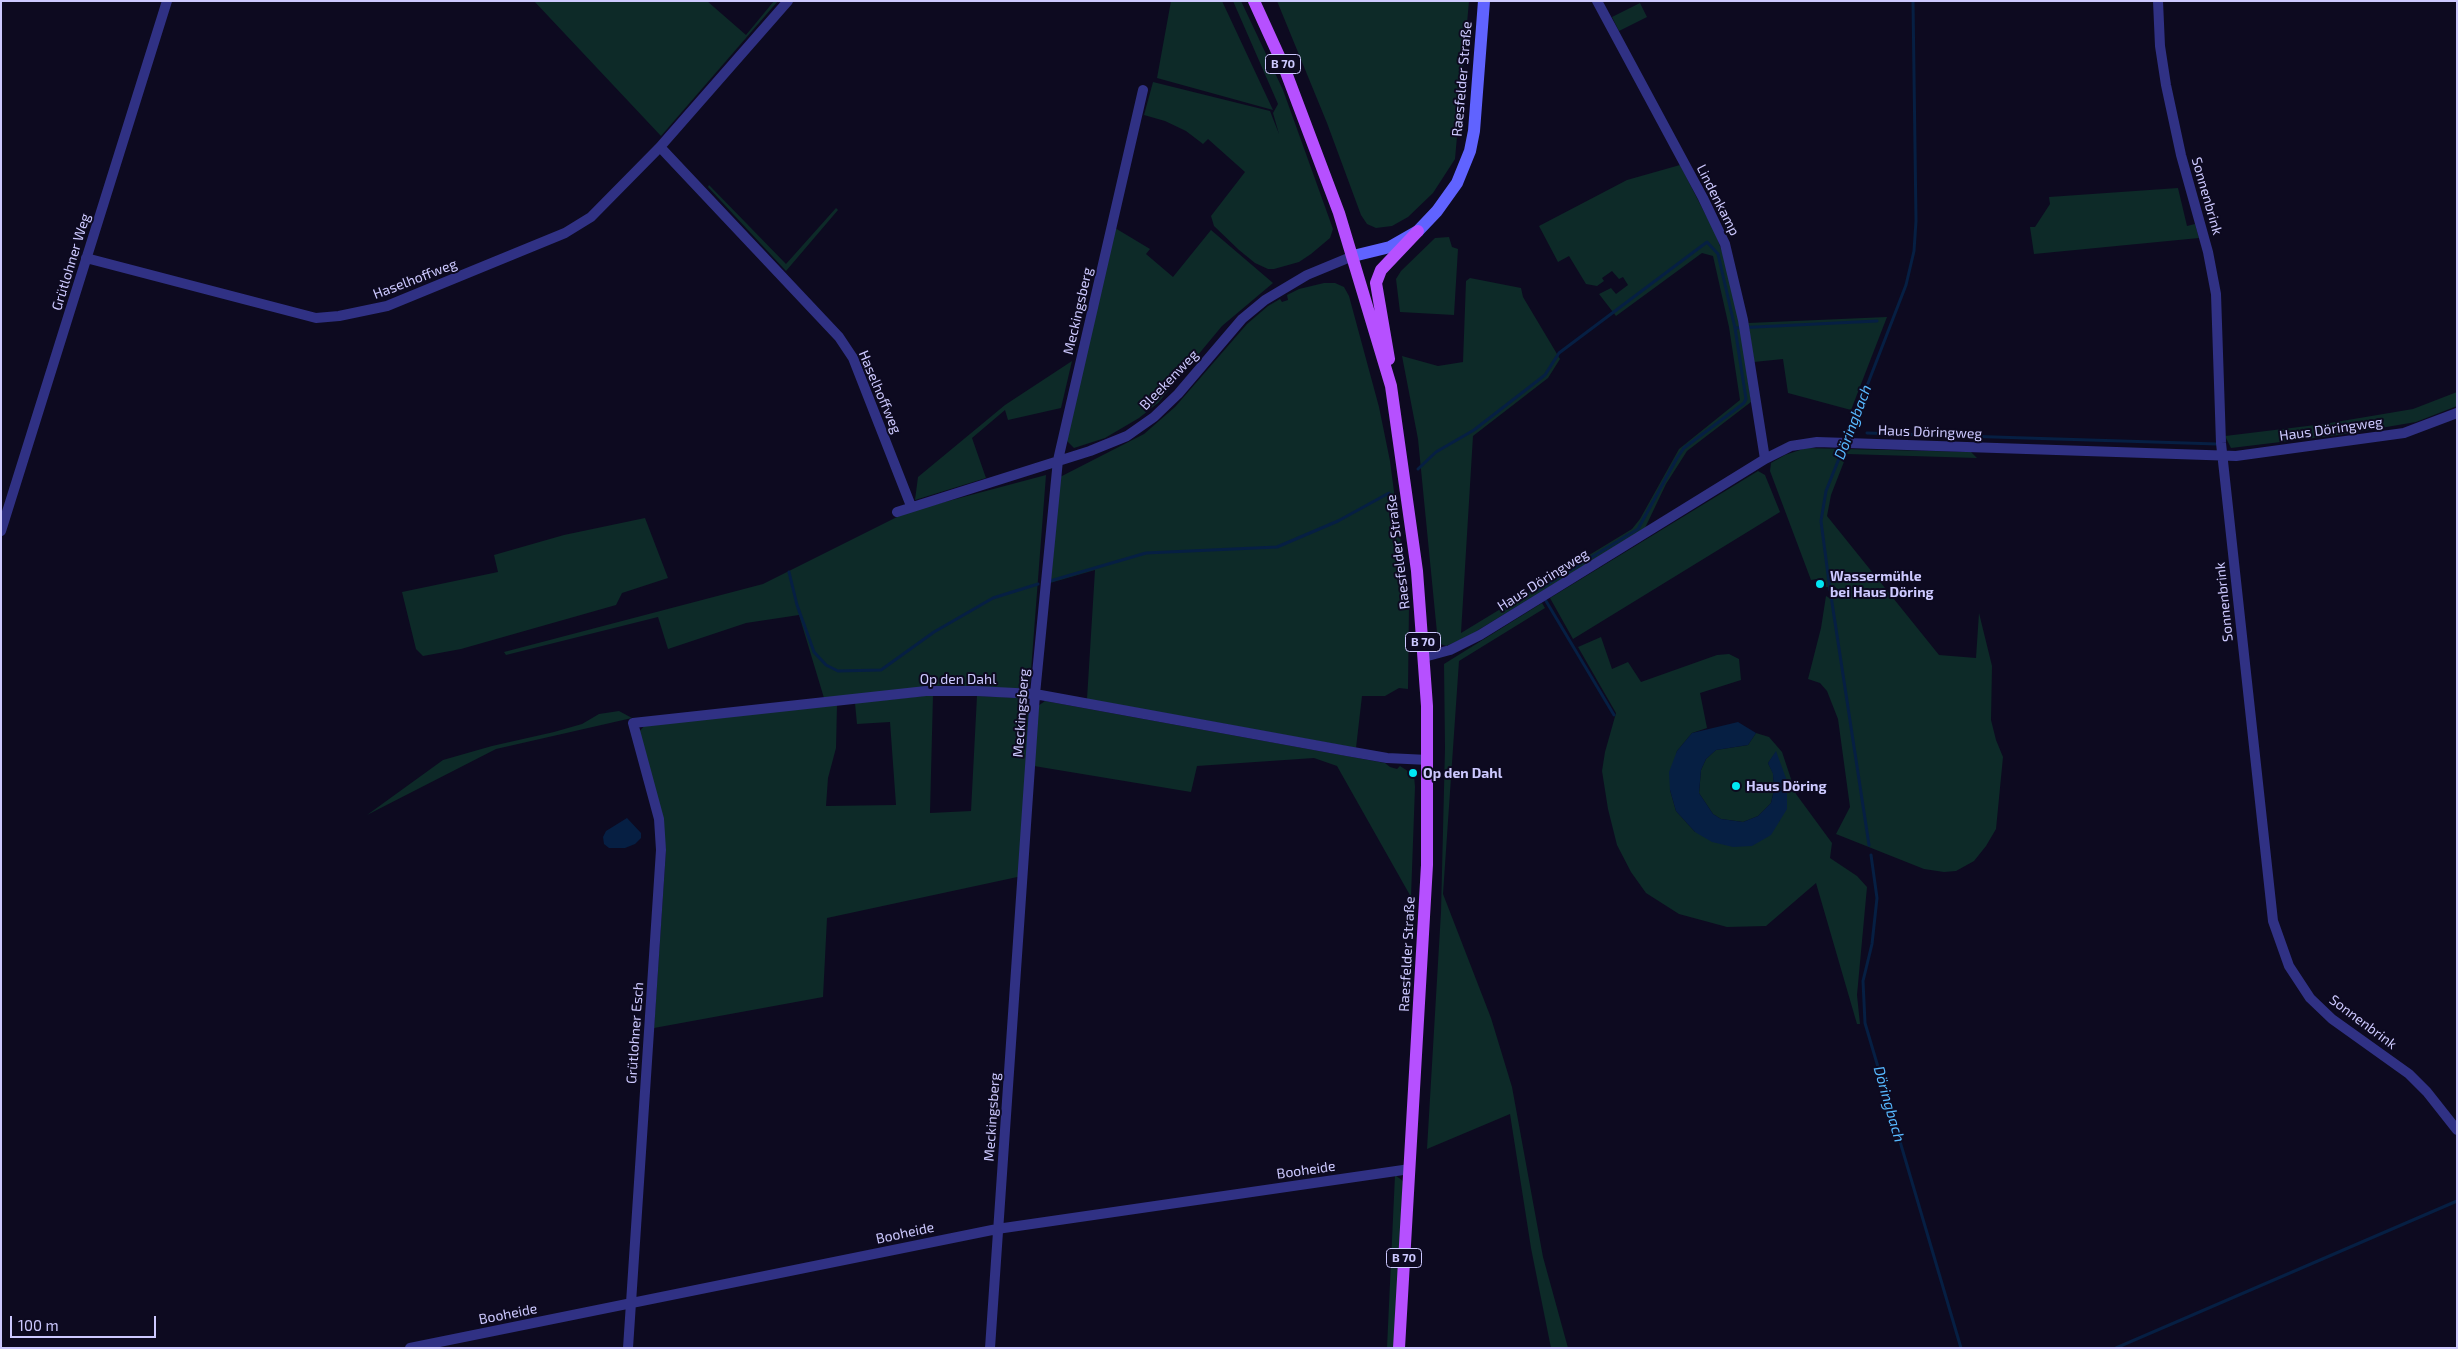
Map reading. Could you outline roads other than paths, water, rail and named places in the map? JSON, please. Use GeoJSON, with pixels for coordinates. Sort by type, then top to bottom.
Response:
{"type":"FeatureCollection","features":[{"type":"Feature","properties":{"kind":"main road","name":"B 70"},"geometry":{"type":"LineString","coordinates":[[1254,1],[1308,128],[1353,256]]}},
{"type":"Feature","properties":{"kind":"main road","name":"Raesfelder Straße"},"geometry":{"type":"LineString","coordinates":[[1399,1348],[1426,875],[1428,760],[1424,657],[1418,571],[1391,386],[1353,256],[1390,247],[1418,231],[1449,196],[1464,169],[1470,151],[1476,113],[1484,1]]}},
{"type":"Feature","properties":{"kind":"main road"},"geometry":{"type":"LineString","coordinates":[[1391,386],[1387,338],[1376,283],[1381,270],[1418,231]]}},
{"type":"Feature","properties":{"kind":"street","name":"Grütlohner Weg"},"geometry":{"type":"LineString","coordinates":[[1,531],[167,1]]}},
{"type":"Feature","properties":{"kind":"street","name":"Haselhoffweg"},"geometry":{"type":"LineString","coordinates":[[86,258],[316,318],[339,316],[387,306],[565,233],[592,217],[660,147],[788,1]]}},
{"type":"Feature","properties":{"kind":"street","name":"Lindenkamp"},"geometry":{"type":"LineString","coordinates":[[1598,1],[1703,198],[1725,244],[1743,320],[1765,459]]}},
{"type":"Feature","properties":{"kind":"street","name":"Sonnenbrink"},"geometry":{"type":"LineString","coordinates":[[2158,1],[2160,46],[2166,85],[2181,155],[2208,252],[2216,294],[2223,456],[2273,921],[2289,966],[2310,998],[2332,1019],[2409,1074],[2432,1098],[2457,1130]]}},
{"type":"Feature","properties":{"kind":"street","name":"Meckingsberg"},"geometry":{"type":"LineString","coordinates":[[990,1348],[1035,694],[1058,460],[1143,90]]}},
{"type":"Feature","properties":{"kind":"street","name":"Haselhoffweg"},"geometry":{"type":"LineString","coordinates":[[660,147],[839,337],[853,358],[912,506]]}},
{"type":"Feature","properties":{"kind":"street","name":"Bleekenweg"},"geometry":{"type":"LineString","coordinates":[[897,512],[1108,445],[1141,426],[1178,394],[1236,326],[1264,300],[1307,275],[1353,256]]}},
{"type":"Feature","properties":{"kind":"street","name":"Haus Döringweg"},"geometry":{"type":"LineString","coordinates":[[1424,657],[1450,650],[1480,635],[1765,459],[1791,446],[1803,443],[2223,456],[2404,433],[2457,413]]}},
{"type":"Feature","properties":{"kind":"street","name":"Op den Dahl"},"geometry":{"type":"LineString","coordinates":[[633,723],[949,690],[1035,694],[1355,752],[1428,760]]}},
{"type":"Feature","properties":{"kind":"street","name":"Grütlohner Esch"},"geometry":{"type":"LineString","coordinates":[[628,1348],[661,850],[659,819],[633,723]]}},
{"type":"Feature","properties":{"kind":"street","name":"Booheide"},"geometry":{"type":"LineString","coordinates":[[410,1348],[997,1229],[1410,1169]]}},
{"type":"Feature","properties":{"kind":"water"},"geometry":{"type":"Polygon","coordinates":[[[1738,722],[1756,733],[1748,745],[1716,750],[1706,759],[1701,770],[1699,793],[1713,814],[1721,819],[1743,822],[1758,816],[1771,803],[1774,790],[1773,774],[1768,763],[1776,751],[1787,781],[1787,809],[1771,835],[1752,846],[1733,847],[1712,842],[1695,832],[1676,811],[1670,790],[1669,772],[1677,751],[1692,733],[1738,722]]]}},
{"type":"Feature","properties":{"kind":"water"},"geometry":{"type":"Polygon","coordinates":[[[627,818],[641,833],[641,838],[635,844],[625,848],[609,848],[604,844],[603,837],[606,831],[627,818]]]}},
{"type":"Feature","properties":{"kind":"waterway","name":"Döringbach"},"geometry":{"type":"LineString","coordinates":[[1846,440],[1906,285],[1914,251],[1916,221],[1913,1]]}},
{"type":"Feature","properties":{"kind":"waterway"},"geometry":{"type":"LineString","coordinates":[[1418,469],[1436,452],[1474,430],[1545,375],[1559,353],[1707,242],[1718,254],[1735,328]]}},
{"type":"Feature","properties":{"kind":"waterway"},"geometry":{"type":"LineString","coordinates":[[1539,589],[1638,529],[1684,448],[1744,403],[1746,399],[1735,328],[1877,321]]}},
{"type":"Feature","properties":{"kind":"waterway"},"geometry":{"type":"LineString","coordinates":[[1867,433],[2217,444]]}},
{"type":"Feature","properties":{"kind":"waterway","name":"Döringbach"},"geometry":{"type":"LineString","coordinates":[[1830,590],[1821,521],[1826,491],[1844,446]]}},
{"type":"Feature","properties":{"kind":"waterway"},"geometry":{"type":"LineString","coordinates":[[1050,581],[1146,553],[1277,547],[1338,521],[1389,493]]}},
{"type":"Feature","properties":{"kind":"waterway"},"geometry":{"type":"LineString","coordinates":[[789,572],[797,605],[814,652],[826,665],[838,671],[881,670],[934,632],[993,598],[1038,584]]}},
{"type":"Feature","properties":{"kind":"waterway","name":"Döringbach"},"geometry":{"type":"LineString","coordinates":[[1831,596],[1869,845]]}},
{"type":"Feature","properties":{"kind":"waterway"},"geometry":{"type":"LineString","coordinates":[[1546,601],[1614,715]]}},
{"type":"Feature","properties":{"kind":"waterway","name":"Döringbach"},"geometry":{"type":"LineString","coordinates":[[1871,855],[1877,898],[1872,944],[1863,981],[1865,1023],[1961,1348]]}},
{"type":"Feature","properties":{"kind":"waterway"},"geometry":{"type":"LineString","coordinates":[[2116,1348],[2457,1201]]}},
{"type":"Feature","properties":{"kind":"place","name":"Wassermühle bei Haus Döring"},"geometry":{"type":"Point","coordinates":[1820,584]}},
{"type":"Feature","properties":{"kind":"place","name":"Op den Dahl"},"geometry":{"type":"Point","coordinates":[1413,773]}},
{"type":"Feature","properties":{"kind":"place","name":"Haus Döring"},"geometry":{"type":"Point","coordinates":[1736,786]}}]}
